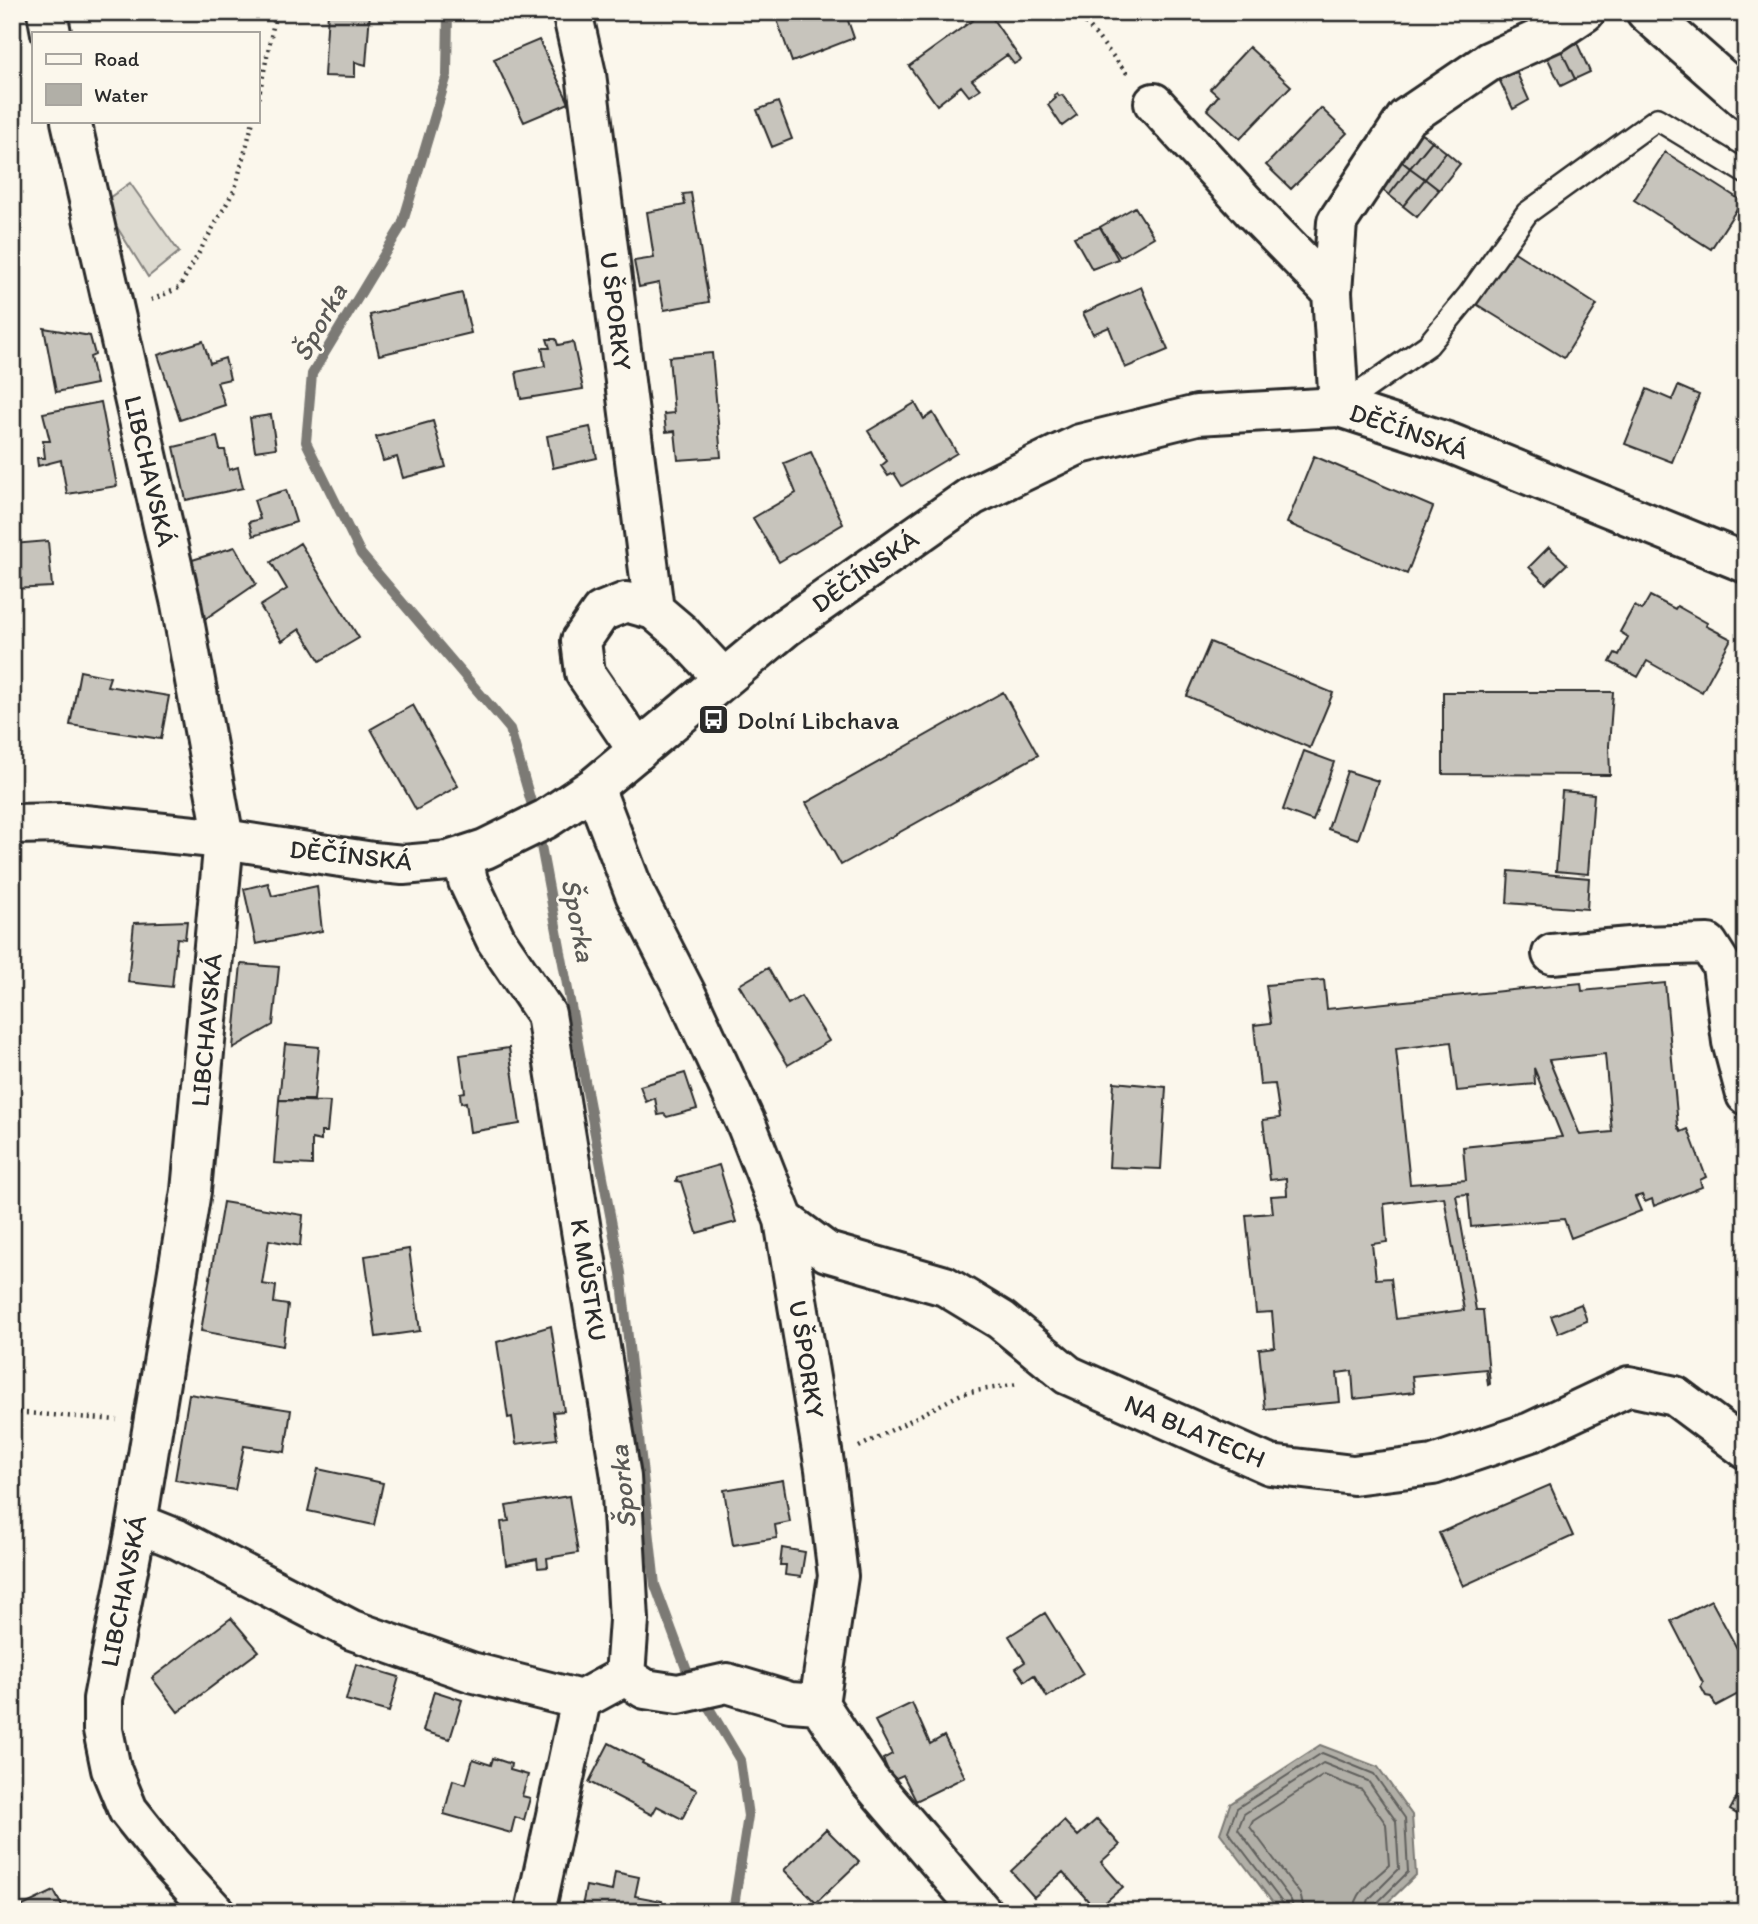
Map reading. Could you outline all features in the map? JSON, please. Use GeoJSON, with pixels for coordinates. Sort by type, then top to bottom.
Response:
{"type":"FeatureCollection","features":[{"type":"Feature","properties":{"kind":"street"},"geometry":{"type":"LineString","coordinates":[[47,12],[51,32]]}},
{"type":"Feature","properties":{"kind":"street","name":"U ŠPORKY"},"geometry":{"type":"LineString","coordinates":[[572,12],[586,74],[654,610]]}},
{"type":"Feature","properties":{"kind":"street"},"geometry":{"type":"LineString","coordinates":[[1339,407],[1332,292],[1337,222],[1406,118],[1490,61],[1555,32],[1585,12]]}},
{"type":"Feature","properties":{"kind":"street"},"geometry":{"type":"LineString","coordinates":[[1646,12],[1746,100]]}},
{"type":"Feature","properties":{"kind":"street"},"geometry":{"type":"LineString","coordinates":[[1154,103],[1332,292]]}},
{"type":"Feature","properties":{"kind":"street","name":"LIBCHAVSKÁ"},"geometry":{"type":"LineString","coordinates":[[71,122],[181,604],[224,839],[191,1191],[137,1523],[103,1699],[103,1730],[111,1769],[128,1810],[171,1864],[215,1912]]}},
{"type":"Feature","properties":{"kind":"street","name":"DĚČÍNSKÁ"},"geometry":{"type":"LineString","coordinates":[[12,824],[64,823],[224,839],[393,864],[433,863],[463,857],[506,841],[582,796],[786,627],[972,496],[1080,444],[1197,415],[1339,407],[1450,443],[1740,553]]}},
{"type":"Feature","properties":{"kind":"street"},"geometry":{"type":"LineString","coordinates":[[638,751],[584,673],[581,641],[601,612],[626,602],[654,610],[681,633],[723,678]]}},
{"type":"Feature","properties":{"kind":"street","name":"U ŠPORKY"},"geometry":{"type":"LineString","coordinates":[[582,796],[687,996],[747,1126],[784,1220],[825,1469],[838,1576],[819,1704]]}},
{"type":"Feature","properties":{"kind":"street","name":"K MŮSTKU"},"geometry":{"type":"LineString","coordinates":[[463,857],[468,881],[496,940],[546,1014],[621,1477],[629,1620],[625,1676]]}},
{"type":"Feature","properties":{"kind":"street"},"geometry":{"type":"LineString","coordinates":[[1552,954],[1641,946],[1708,944],[1721,966],[1732,1042],[1746,1095]]}},
{"type":"Feature","properties":{"kind":"street","name":"NA BLATECH"},"geometry":{"type":"LineString","coordinates":[[784,1220],[827,1252],[945,1286],[1001,1320],[1068,1375],[1270,1465],[1353,1475],[1433,1465],[1531,1432],[1629,1386],[1675,1396],[1746,1449]]}},
{"type":"Feature","properties":{"kind":"street"},"geometry":{"type":"LineString","coordinates":[[137,1523],[177,1539],[352,1630],[471,1672],[581,1700],[625,1676],[645,1689],[678,1694],[727,1683],[790,1702],[819,1704],[869,1780],[982,1912]]}},
{"type":"Feature","properties":{"kind":"street"},"geometry":{"type":"LineString","coordinates":[[535,1912],[581,1700]]}},
{"type":"Feature","properties":{"kind":"lane"},"geometry":{"type":"LineString","coordinates":[[1339,407],[1428,345],[1469,295],[1527,213],[1657,119],[1746,173]]}},
{"type":"Feature","properties":{"kind":"path"},"geometry":{"type":"LineString","coordinates":[[259,95],[276,12]]}},
{"type":"Feature","properties":{"kind":"path"},"geometry":{"type":"LineString","coordinates":[[1077,12],[1107,51],[1154,103]]}},
{"type":"Feature","properties":{"kind":"path"},"geometry":{"type":"LineString","coordinates":[[114,316],[179,288],[235,189],[253,122]]}},
{"type":"Feature","properties":{"kind":"path"},"geometry":{"type":"LineString","coordinates":[[825,1469],[858,1448],[963,1393],[1068,1375]]}},
{"type":"Feature","properties":{"kind":"path"},"geometry":{"type":"LineString","coordinates":[[12,1412],[153,1423]]}},
{"type":"Feature","properties":{"kind":"shaded area"},"geometry":{"type":"Polygon","coordinates":[[[130,183],[179,252],[148,277],[102,203],[130,183]]]}},
{"type":"Feature","properties":{"kind":"water"},"geometry":{"type":"Polygon","coordinates":[[[1320,1745],[1378,1767],[1412,1815],[1416,1875],[1378,1912],[1280,1912],[1220,1833],[1230,1804],[1320,1745]]]}},
{"type":"Feature","properties":{"kind":"building"},"geometry":{"type":"Polygon","coordinates":[[[328,12],[370,12],[366,65],[355,62],[355,77],[324,76],[328,12]]]}},
{"type":"Feature","properties":{"kind":"building"},"geometry":{"type":"Polygon","coordinates":[[[845,12],[854,38],[792,62],[775,14],[845,12]]]}},
{"type":"Feature","properties":{"kind":"building"},"geometry":{"type":"Polygon","coordinates":[[[984,12],[988,12],[1021,60],[1014,64],[1007,55],[972,80],[980,89],[969,96],[961,86],[937,105],[909,66],[984,12]]]}},
{"type":"Feature","properties":{"kind":"building"},"geometry":{"type":"Polygon","coordinates":[[[539,40],[569,103],[524,122],[494,59],[539,40]]]}},
{"type":"Feature","properties":{"kind":"building"},"geometry":{"type":"Polygon","coordinates":[[[1577,43],[1590,72],[1575,79],[1561,50],[1577,43]]]}},
{"type":"Feature","properties":{"kind":"building"},"geometry":{"type":"Polygon","coordinates":[[[1249,47],[1291,86],[1240,139],[1207,109],[1218,96],[1210,89],[1249,47]]]}},
{"type":"Feature","properties":{"kind":"building"},"geometry":{"type":"Polygon","coordinates":[[[1561,50],[1575,79],[1561,86],[1547,57],[1561,50]]]}},
{"type":"Feature","properties":{"kind":"building"},"geometry":{"type":"Polygon","coordinates":[[[1516,71],[1529,100],[1513,109],[1499,79],[1516,71]]]}},
{"type":"Feature","properties":{"kind":"building"},"geometry":{"type":"Polygon","coordinates":[[[1054,95],[1062,95],[1077,115],[1062,126],[1048,105],[1056,98],[1054,95]]]}},
{"type":"Feature","properties":{"kind":"building"},"geometry":{"type":"Polygon","coordinates":[[[778,102],[792,139],[772,147],[757,110],[778,102]]]}},
{"type":"Feature","properties":{"kind":"building"},"geometry":{"type":"Polygon","coordinates":[[[1321,108],[1347,133],[1291,189],[1266,165],[1321,108]]]}},
{"type":"Feature","properties":{"kind":"building"},"geometry":{"type":"Polygon","coordinates":[[[1417,130],[1432,141],[1410,168],[1396,157],[1417,130]]]}},
{"type":"Feature","properties":{"kind":"building"},"geometry":{"type":"Polygon","coordinates":[[[1432,141],[1446,152],[1425,179],[1410,168],[1432,141]]]}},
{"type":"Feature","properties":{"kind":"building"},"geometry":{"type":"Polygon","coordinates":[[[1446,152],[1460,164],[1439,190],[1425,179],[1446,152]]]}},
{"type":"Feature","properties":{"kind":"building"},"geometry":{"type":"Polygon","coordinates":[[[1665,152],[1742,201],[1711,249],[1634,200],[1665,152]]]}},
{"type":"Feature","properties":{"kind":"building"},"geometry":{"type":"Polygon","coordinates":[[[1396,157],[1410,168],[1389,195],[1375,184],[1396,157]]]}},
{"type":"Feature","properties":{"kind":"building"},"geometry":{"type":"Polygon","coordinates":[[[1410,168],[1425,179],[1403,206],[1389,195],[1410,168]]]}},
{"type":"Feature","properties":{"kind":"building"},"geometry":{"type":"Polygon","coordinates":[[[1425,179],[1439,190],[1417,217],[1403,206],[1425,179]]]}},
{"type":"Feature","properties":{"kind":"building"},"geometry":{"type":"Polygon","coordinates":[[[691,193],[709,302],[664,310],[659,283],[639,287],[634,261],[654,258],[647,212],[685,205],[683,194],[691,193]]]}},
{"type":"Feature","properties":{"kind":"building"},"geometry":{"type":"Polygon","coordinates":[[[1135,207],[1154,237],[1120,257],[1100,227],[1135,207]]]}},
{"type":"Feature","properties":{"kind":"building"},"geometry":{"type":"Polygon","coordinates":[[[1100,227],[1118,259],[1092,269],[1074,237],[1100,227]]]}},
{"type":"Feature","properties":{"kind":"building"},"geometry":{"type":"Polygon","coordinates":[[[1510,249],[1597,305],[1564,358],[1476,304],[1510,249]]]}},
{"type":"Feature","properties":{"kind":"building"},"geometry":{"type":"Polygon","coordinates":[[[1141,287],[1168,350],[1125,368],[1109,327],[1093,334],[1083,313],[1141,287]]]}},
{"type":"Feature","properties":{"kind":"building"},"geometry":{"type":"Polygon","coordinates":[[[462,293],[471,333],[379,355],[370,315],[462,293]]]}},
{"type":"Feature","properties":{"kind":"building"},"geometry":{"type":"Polygon","coordinates":[[[44,328],[90,336],[95,355],[90,357],[96,384],[56,392],[44,328]]]}},
{"type":"Feature","properties":{"kind":"building"},"geometry":{"type":"Polygon","coordinates":[[[547,339],[556,339],[558,345],[573,342],[583,389],[521,399],[516,372],[545,366],[542,348],[550,348],[547,339]]]}},
{"type":"Feature","properties":{"kind":"building"},"geometry":{"type":"Polygon","coordinates":[[[203,341],[210,363],[225,358],[230,379],[217,382],[225,405],[180,420],[158,355],[203,341]]]}},
{"type":"Feature","properties":{"kind":"building"},"geometry":{"type":"Polygon","coordinates":[[[712,353],[721,457],[678,460],[675,431],[666,432],[664,414],[674,413],[669,357],[712,353]]]}},
{"type":"Feature","properties":{"kind":"building"},"geometry":{"type":"Polygon","coordinates":[[[1678,386],[1699,395],[1672,462],[1625,444],[1647,389],[1672,400],[1678,386]]]}},
{"type":"Feature","properties":{"kind":"building"},"geometry":{"type":"Polygon","coordinates":[[[101,402],[117,486],[67,494],[61,460],[38,466],[37,458],[45,458],[43,441],[50,441],[43,413],[101,402]]]}},
{"type":"Feature","properties":{"kind":"building"},"geometry":{"type":"Polygon","coordinates":[[[915,403],[924,419],[933,413],[957,453],[902,486],[894,473],[888,476],[881,466],[887,461],[868,431],[915,403]]]}},
{"type":"Feature","properties":{"kind":"building"},"geometry":{"type":"Polygon","coordinates":[[[271,415],[276,448],[255,451],[250,418],[271,415]]]}},
{"type":"Feature","properties":{"kind":"building"},"geometry":{"type":"Polygon","coordinates":[[[433,421],[446,467],[403,478],[397,457],[383,461],[376,437],[433,421]]]}},
{"type":"Feature","properties":{"kind":"building"},"geometry":{"type":"Polygon","coordinates":[[[590,427],[597,458],[553,468],[547,436],[590,427]]]}},
{"type":"Feature","properties":{"kind":"building"},"geometry":{"type":"Polygon","coordinates":[[[217,437],[220,450],[225,450],[229,470],[238,467],[243,488],[186,500],[174,447],[217,437]]]}},
{"type":"Feature","properties":{"kind":"building"},"geometry":{"type":"Polygon","coordinates":[[[811,452],[843,524],[779,562],[753,518],[796,493],[784,463],[811,452]]]}},
{"type":"Feature","properties":{"kind":"building"},"geometry":{"type":"Polygon","coordinates":[[[1314,456],[1433,507],[1407,574],[1287,523],[1314,456]]]}},
{"type":"Feature","properties":{"kind":"building"},"geometry":{"type":"Polygon","coordinates":[[[286,490],[296,522],[253,536],[249,522],[260,519],[254,500],[286,490]]]}},
{"type":"Feature","properties":{"kind":"building"},"geometry":{"type":"Polygon","coordinates":[[[12,541],[13,544],[48,541],[52,587],[12,589],[12,541]]]}},
{"type":"Feature","properties":{"kind":"building"},"geometry":{"type":"Polygon","coordinates":[[[300,543],[359,638],[320,661],[300,629],[282,641],[260,606],[287,589],[271,562],[300,543]]]}},
{"type":"Feature","properties":{"kind":"building"},"geometry":{"type":"Polygon","coordinates":[[[235,547],[256,584],[202,621],[189,561],[235,547]]]}},
{"type":"Feature","properties":{"kind":"building"},"geometry":{"type":"Polygon","coordinates":[[[1549,547],[1567,564],[1546,584],[1529,567],[1549,547]]]}},
{"type":"Feature","properties":{"kind":"building"},"geometry":{"type":"Polygon","coordinates":[[[1650,596],[1675,609],[1677,606],[1731,639],[1702,692],[1647,661],[1638,677],[1610,662],[1615,653],[1619,655],[1628,637],[1620,632],[1634,606],[1642,610],[1650,596]]]}},
{"type":"Feature","properties":{"kind":"building"},"geometry":{"type":"Polygon","coordinates":[[[1210,642],[1333,693],[1310,748],[1187,696],[1210,642]]]}},
{"type":"Feature","properties":{"kind":"building"},"geometry":{"type":"Polygon","coordinates":[[[80,671],[110,677],[107,686],[169,696],[161,739],[70,725],[80,671]]]}},
{"type":"Feature","properties":{"kind":"building"},"geometry":{"type":"Polygon","coordinates":[[[1003,692],[1038,755],[841,865],[806,803],[1003,692]]]}},
{"type":"Feature","properties":{"kind":"building"},"geometry":{"type":"Polygon","coordinates":[[[1443,692],[1613,692],[1610,775],[1443,774],[1443,692]]]}},
{"type":"Feature","properties":{"kind":"building"},"geometry":{"type":"Polygon","coordinates":[[[413,705],[458,786],[416,810],[371,729],[413,705]]]}},
{"type":"Feature","properties":{"kind":"building"},"geometry":{"type":"Polygon","coordinates":[[[1304,751],[1334,762],[1313,821],[1283,810],[1304,751]]]}},
{"type":"Feature","properties":{"kind":"building"},"geometry":{"type":"Polygon","coordinates":[[[1347,771],[1378,781],[1358,839],[1328,829],[1347,771]]]}},
{"type":"Feature","properties":{"kind":"building"},"geometry":{"type":"Polygon","coordinates":[[[1562,791],[1594,794],[1588,874],[1556,871],[1562,791]]]}},
{"type":"Feature","properties":{"kind":"building"},"geometry":{"type":"Polygon","coordinates":[[[1509,871],[1589,878],[1587,909],[1507,903],[1509,871]]]}},
{"type":"Feature","properties":{"kind":"building"},"geometry":{"type":"Polygon","coordinates":[[[268,883],[272,896],[317,886],[322,931],[256,944],[244,889],[268,883]]]}},
{"type":"Feature","properties":{"kind":"building"},"geometry":{"type":"Polygon","coordinates":[[[187,921],[185,939],[177,938],[172,987],[128,982],[134,923],[187,921]]]}},
{"type":"Feature","properties":{"kind":"building"},"geometry":{"type":"Polygon","coordinates":[[[241,964],[279,967],[273,1025],[233,1048],[241,964]]]}},
{"type":"Feature","properties":{"kind":"building"},"geometry":{"type":"Polygon","coordinates":[[[768,968],[788,1004],[801,996],[829,1041],[788,1065],[739,985],[768,968]]]}},
{"type":"Feature","properties":{"kind":"building"},"geometry":{"type":"Polygon","coordinates":[[[1324,980],[1327,1009],[1581,983],[1582,991],[1665,983],[1678,1126],[1681,1132],[1688,1129],[1706,1177],[1700,1180],[1702,1187],[1654,1206],[1652,1199],[1645,1202],[1642,1195],[1635,1197],[1641,1211],[1571,1238],[1564,1219],[1471,1227],[1468,1194],[1456,1195],[1476,1310],[1483,1310],[1490,1384],[1488,1385],[1486,1369],[1412,1376],[1414,1392],[1354,1399],[1352,1371],[1337,1373],[1340,1402],[1265,1409],[1259,1349],[1275,1347],[1272,1312],[1256,1313],[1246,1215],[1273,1213],[1271,1196],[1287,1195],[1286,1178],[1270,1180],[1263,1120],[1280,1118],[1275,1084],[1260,1085],[1254,1025],[1271,1023],[1266,985],[1324,980]],[[1451,1042],[1396,1049],[1410,1184],[1466,1180],[1463,1147],[1562,1137],[1534,1068],[1535,1084],[1457,1091],[1451,1042]],[[1605,1054],[1549,1060],[1580,1135],[1612,1132],[1605,1054]],[[1444,1197],[1384,1204],[1387,1242],[1372,1244],[1376,1279],[1391,1278],[1396,1319],[1464,1310],[1444,1197]]]}},
{"type":"Feature","properties":{"kind":"building"},"geometry":{"type":"Polygon","coordinates":[[[285,1044],[319,1047],[314,1100],[279,1100],[285,1044]]]}},
{"type":"Feature","properties":{"kind":"building"},"geometry":{"type":"Polygon","coordinates":[[[509,1048],[520,1124],[470,1132],[466,1102],[461,1103],[460,1093],[465,1092],[460,1055],[509,1048]]]}},
{"type":"Feature","properties":{"kind":"building"},"geometry":{"type":"Polygon","coordinates":[[[685,1073],[697,1109],[667,1117],[664,1114],[658,1115],[655,1098],[646,1102],[640,1086],[685,1073]]]}},
{"type":"Feature","properties":{"kind":"building"},"geometry":{"type":"Polygon","coordinates":[[[1114,1082],[1166,1087],[1161,1169],[1109,1167],[1114,1082]]]}},
{"type":"Feature","properties":{"kind":"building"},"geometry":{"type":"Polygon","coordinates":[[[279,1100],[330,1102],[327,1132],[321,1132],[321,1141],[312,1139],[312,1165],[274,1163],[279,1100]]]}},
{"type":"Feature","properties":{"kind":"building"},"geometry":{"type":"Polygon","coordinates":[[[719,1165],[736,1222],[697,1233],[681,1182],[676,1181],[677,1177],[719,1165]]]}},
{"type":"Feature","properties":{"kind":"building"},"geometry":{"type":"Polygon","coordinates":[[[223,1202],[303,1215],[300,1246],[269,1240],[262,1284],[276,1286],[274,1303],[288,1305],[283,1346],[201,1331],[223,1202]]]}},
{"type":"Feature","properties":{"kind":"building"},"geometry":{"type":"Polygon","coordinates":[[[409,1249],[420,1331],[376,1337],[365,1256],[409,1249]]]}},
{"type":"Feature","properties":{"kind":"building"},"geometry":{"type":"Polygon","coordinates":[[[1581,1304],[1587,1321],[1558,1333],[1551,1316],[1581,1304]]]}},
{"type":"Feature","properties":{"kind":"building"},"geometry":{"type":"Polygon","coordinates":[[[551,1326],[564,1411],[553,1412],[557,1439],[516,1444],[512,1417],[508,1418],[497,1342],[551,1326]]]}},
{"type":"Feature","properties":{"kind":"building"},"geometry":{"type":"Polygon","coordinates":[[[189,1394],[291,1410],[285,1452],[244,1446],[235,1490],[175,1480],[189,1394]]]}},
{"type":"Feature","properties":{"kind":"building"},"geometry":{"type":"Polygon","coordinates":[[[318,1469],[383,1483],[374,1525],[308,1511],[318,1469]]]}},
{"type":"Feature","properties":{"kind":"building"},"geometry":{"type":"Polygon","coordinates":[[[783,1480],[790,1522],[775,1525],[777,1538],[733,1545],[724,1490],[783,1480]]]}},
{"type":"Feature","properties":{"kind":"building"},"geometry":{"type":"Polygon","coordinates":[[[1550,1485],[1573,1536],[1463,1586],[1439,1533],[1550,1485]]]}},
{"type":"Feature","properties":{"kind":"building"},"geometry":{"type":"Polygon","coordinates":[[[569,1496],[578,1553],[547,1558],[548,1567],[538,1568],[537,1559],[506,1565],[501,1522],[509,1521],[506,1506],[569,1496]]]}},
{"type":"Feature","properties":{"kind":"building"},"geometry":{"type":"Polygon","coordinates":[[[782,1548],[805,1552],[801,1577],[785,1575],[786,1565],[780,1565],[782,1548]]]}},
{"type":"Feature","properties":{"kind":"building"},"geometry":{"type":"Polygon","coordinates":[[[1711,1600],[1746,1665],[1746,1690],[1716,1706],[1701,1687],[1703,1683],[1671,1621],[1711,1600]]]}},
{"type":"Feature","properties":{"kind":"building"},"geometry":{"type":"Polygon","coordinates":[[[1045,1613],[1083,1674],[1047,1697],[1034,1675],[1025,1681],[1016,1668],[1025,1662],[1009,1636],[1045,1613]]]}},
{"type":"Feature","properties":{"kind":"building"},"geometry":{"type":"Polygon","coordinates":[[[231,1618],[259,1651],[178,1712],[152,1678],[231,1618]]]}},
{"type":"Feature","properties":{"kind":"building"},"geometry":{"type":"Polygon","coordinates":[[[356,1664],[399,1677],[389,1712],[346,1700],[356,1664]]]}},
{"type":"Feature","properties":{"kind":"building"},"geometry":{"type":"Polygon","coordinates":[[[434,1691],[462,1700],[450,1739],[423,1731],[434,1691]]]}},
{"type":"Feature","properties":{"kind":"building"},"geometry":{"type":"Polygon","coordinates":[[[912,1703],[930,1744],[944,1736],[965,1777],[916,1801],[903,1775],[892,1780],[883,1759],[892,1754],[875,1721],[912,1703]]]}},
{"type":"Feature","properties":{"kind":"building"},"geometry":{"type":"Polygon","coordinates":[[[609,1743],[697,1790],[682,1819],[657,1806],[652,1815],[589,1782],[609,1743]]]}},
{"type":"Feature","properties":{"kind":"building"},"geometry":{"type":"Polygon","coordinates":[[[493,1758],[511,1764],[510,1770],[528,1775],[522,1796],[530,1798],[524,1820],[515,1817],[511,1833],[444,1814],[453,1780],[466,1784],[473,1759],[491,1765],[493,1758]]]}},
{"type":"Feature","properties":{"kind":"building"},"geometry":{"type":"Polygon","coordinates":[[[12,1775],[20,1793],[12,1797],[12,1775]]]}},
{"type":"Feature","properties":{"kind":"building"},"geometry":{"type":"Polygon","coordinates":[[[1746,1780],[1746,1819],[1730,1810],[1746,1780]]]}},
{"type":"Feature","properties":{"kind":"building"},"geometry":{"type":"Polygon","coordinates":[[[1097,1819],[1120,1845],[1101,1862],[1123,1887],[1096,1910],[1063,1872],[1034,1897],[1011,1871],[1064,1821],[1078,1836],[1097,1819]]]}},
{"type":"Feature","properties":{"kind":"building"},"geometry":{"type":"Polygon","coordinates":[[[826,1829],[859,1862],[816,1903],[784,1870],[826,1829]]]}},
{"type":"Feature","properties":{"kind":"building"},"geometry":{"type":"Polygon","coordinates":[[[615,1872],[639,1877],[635,1896],[662,1901],[660,1912],[581,1912],[586,1886],[612,1891],[615,1872]]]}},
{"type":"Feature","properties":{"kind":"building"},"geometry":{"type":"Polygon","coordinates":[[[54,1891],[65,1912],[12,1912],[12,1911],[54,1891]]]}},
{"type":"Feature","properties":{"kind":"waterway","name":"Šporka"},"geometry":{"type":"LineString","coordinates":[[448,12],[447,75],[402,225],[312,374],[306,442],[361,554],[510,729],[536,819],[621,1273],[655,1585],[687,1671],[740,1760],[748,1816],[733,1912]]}},
{"type":"Feature","properties":{"kind":"place","name":"Dolní Libchava"},"geometry":{"type":"Point","coordinates":[714,720]}}]}
